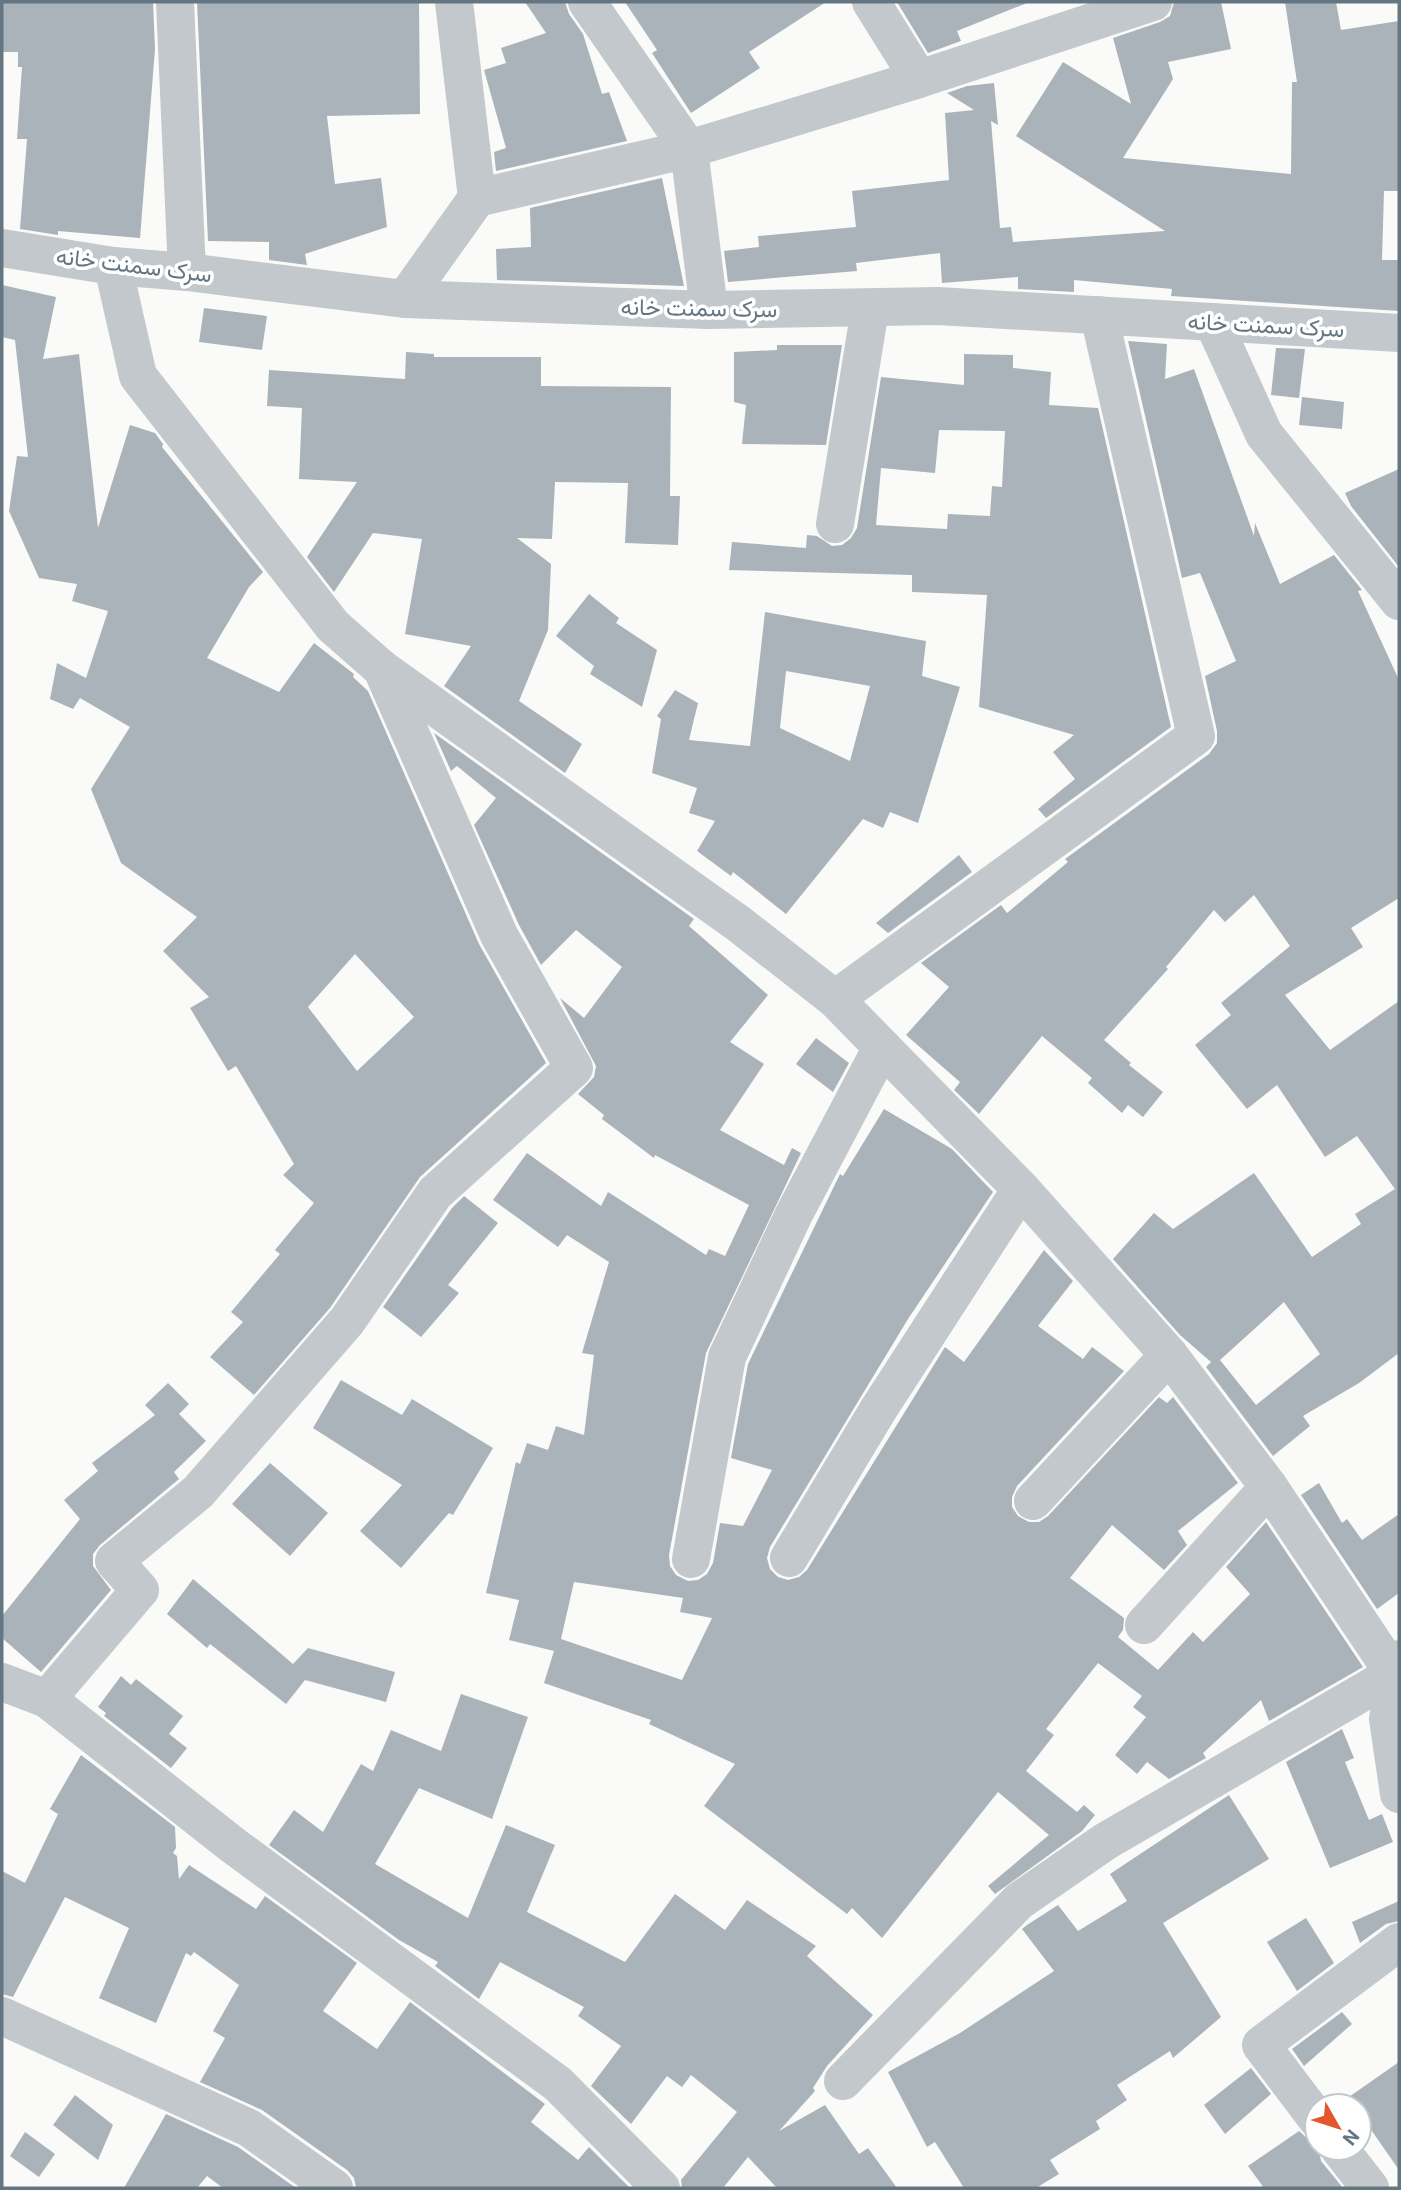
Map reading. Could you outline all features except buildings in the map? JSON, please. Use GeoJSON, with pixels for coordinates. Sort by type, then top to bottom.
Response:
{"type":"FeatureCollection","features":[{"type":"Feature","properties":{"kind":"street"},"geometry":{"type":"LineString","coordinates":[[176,2],[187,272]]}},
{"type":"Feature","properties":{"kind":"street"},"geometry":{"type":"LineString","coordinates":[[454,2],[477,198]]}},
{"type":"Feature","properties":{"kind":"street"},"geometry":{"type":"LineString","coordinates":[[587,2],[689,149],[709,310]]}},
{"type":"Feature","properties":{"kind":"street"},"geometry":{"type":"LineString","coordinates":[[871,2],[919,79]]}},
{"type":"Feature","properties":{"kind":"street"},"geometry":{"type":"LineString","coordinates":[[405,299],[477,198],[689,149],[919,79],[1153,2]]}},
{"type":"Feature","properties":{"kind":"street","name":"سرک سمنت خانه"},"geometry":{"type":"LineString","coordinates":[[2,248],[113,266],[187,272],[405,299],[709,310],[937,306],[1399,333]]}},
{"type":"Feature","properties":{"kind":"street"},"geometry":{"type":"LineString","coordinates":[[113,266],[138,376],[333,626],[382,668],[739,925],[835,999],[1021,1189],[1168,1355],[1269,1487],[1397,1667],[1394,1720],[1399,1794]]}},
{"type":"Feature","properties":{"kind":"street"},"geometry":{"type":"LineString","coordinates":[[835,524],[870,309]]}},
{"type":"Feature","properties":{"kind":"street"},"geometry":{"type":"LineString","coordinates":[[835,999],[1196,736],[1098,315]]}},
{"type":"Feature","properties":{"kind":"street"},"geometry":{"type":"LineString","coordinates":[[1213,322],[1264,434],[1399,601]]}},
{"type":"Feature","properties":{"kind":"street"},"geometry":{"type":"LineString","coordinates":[[47,1699],[139,1590],[114,1561],[198,1492],[347,1321],[435,1193],[574,1068],[499,935],[382,668]]}},
{"type":"Feature","properties":{"kind":"street"},"geometry":{"type":"LineString","coordinates":[[691,1559],[727,1357],[794,1214],[882,1046]]}},
{"type":"Feature","properties":{"kind":"street"},"geometry":{"type":"LineString","coordinates":[[789,1558],[878,1410],[1021,1189]]}},
{"type":"Feature","properties":{"kind":"street"},"geometry":{"type":"LineString","coordinates":[[1033,1501],[1168,1355]]}},
{"type":"Feature","properties":{"kind":"street"},"geometry":{"type":"LineString","coordinates":[[1144,1625],[1269,1487]]}},
{"type":"Feature","properties":{"kind":"street"},"geometry":{"type":"LineString","coordinates":[[843,2081],[1019,1901],[1106,1841],[1397,1667]]}},
{"type":"Feature","properties":{"kind":"street"},"geometry":{"type":"LineString","coordinates":[[2,1682],[47,1699],[234,1846],[558,2084],[661,2188]]}},
{"type":"Feature","properties":{"kind":"street"},"geometry":{"type":"LineString","coordinates":[[1303,2100],[1261,2045],[1399,1941]]}},
{"type":"Feature","properties":{"kind":"street"},"geometry":{"type":"LineString","coordinates":[[2,2016],[249,2128],[334,2188]]}},
{"type":"Feature","properties":{"kind":"street"},"geometry":{"type":"LineString","coordinates":[[1350,2162],[1370,2188]]}}]}
